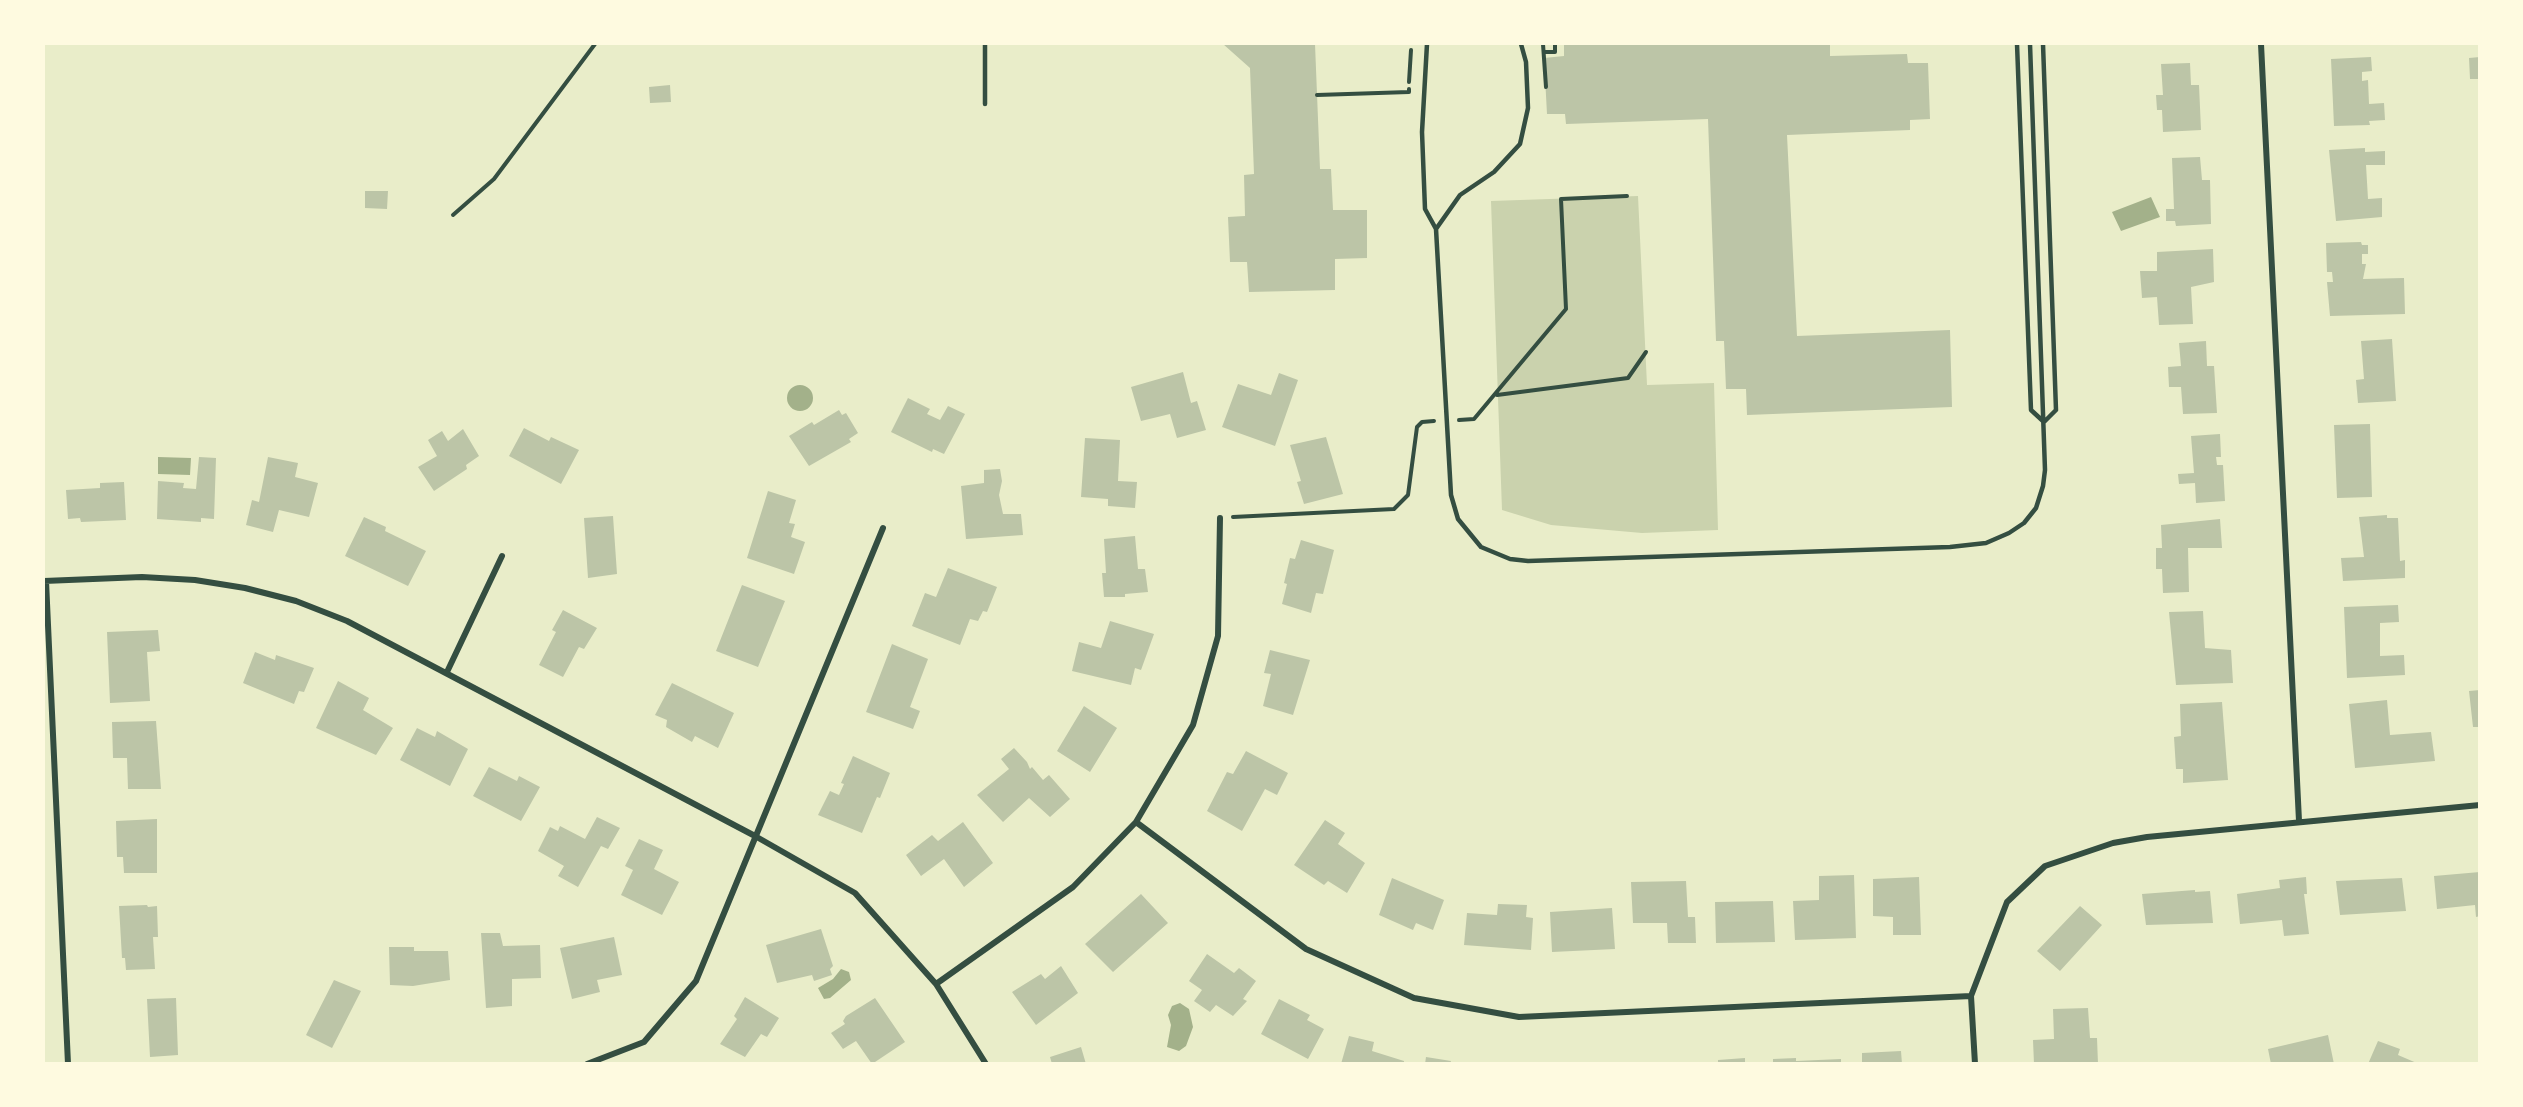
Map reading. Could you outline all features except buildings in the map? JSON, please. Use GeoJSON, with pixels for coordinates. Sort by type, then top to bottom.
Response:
{"type":"FeatureCollection","features":[{"type":"Feature","properties":{"kind":"street"},"geometry":{"type":"LineString","coordinates":[[2261,44],[2298,821]]}},
{"type":"Feature","properties":{"kind":"street"},"geometry":{"type":"LineString","coordinates":[[936,984],[1073,886],[1136,822],[1193,725],[1218,636],[1220,518]]}},
{"type":"Feature","properties":{"kind":"street"},"geometry":{"type":"LineString","coordinates":[[587,1064],[644,1042],[696,981],[883,528]]}},
{"type":"Feature","properties":{"kind":"street"},"geometry":{"type":"LineString","coordinates":[[447,672],[502,556]]}},
{"type":"Feature","properties":{"kind":"street"},"geometry":{"type":"LineString","coordinates":[[68,1064],[45,581],[142,577],[195,580],[245,588],[296,601],[347,621],[755,836],[855,893],[936,984],[986,1064]]}},
{"type":"Feature","properties":{"kind":"street"},"geometry":{"type":"LineString","coordinates":[[1975,1064],[1971,996],[2007,902],[2045,866],[2113,843],[2298,821],[2480,805]]}},
{"type":"Feature","properties":{"kind":"street"},"geometry":{"type":"LineString","coordinates":[[1136,822],[1306,949],[1414,998],[1519,1017],[1971,996]]}},
{"type":"Feature","properties":{"kind":"lane"},"geometry":{"type":"LineString","coordinates":[[985,44],[985,105]]}},
{"type":"Feature","properties":{"kind":"lane"},"geometry":{"type":"LineString","coordinates":[[1427,44],[1422,132],[1425,209],[1436,230],[1451,495],[1458,519],[1481,547],[1495,555],[1528,561],[1950,547],[1986,543],[2009,533],[2024,523],[2036,508],[2044,478],[2044,422],[2030,44]]}},
{"type":"Feature","properties":{"kind":"lane"},"geometry":{"type":"LineString","coordinates":[[1436,230],[1460,195],[1494,172],[1520,144],[1528,108],[1526,62],[1521,44]]}},
{"type":"Feature","properties":{"kind":"lane"},"geometry":{"type":"LineString","coordinates":[[2017,44],[2031,410],[2044,422]]}},
{"type":"Feature","properties":{"kind":"lane"},"geometry":{"type":"LineString","coordinates":[[2043,44],[2056,410],[2044,422]]}},
{"type":"Feature","properties":{"kind":"path"},"geometry":{"type":"LineString","coordinates":[[453,216],[494,179],[596,44]]}},
{"type":"Feature","properties":{"kind":"path"},"geometry":{"type":"LineString","coordinates":[[1317,95],[1409,92],[1412,44]]}},
{"type":"Feature","properties":{"kind":"path"},"geometry":{"type":"LineString","coordinates":[[1544,44],[1546,87]]}},
{"type":"Feature","properties":{"kind":"path"},"geometry":{"type":"LineString","coordinates":[[1544,52],[1555,52],[1555,44]]}},
{"type":"Feature","properties":{"kind":"path"},"geometry":{"type":"LineString","coordinates":[[1220,518],[1394,508],[1408,495],[1417,427],[1422,422],[1474,419],[1496,396],[1566,309],[1561,199],[1627,196]]}},
{"type":"Feature","properties":{"kind":"path"},"geometry":{"type":"LineString","coordinates":[[1496,396],[1628,378],[1646,352]]}},
{"type":"Feature","properties":{"kind":"shaded area"},"geometry":{"type":"Polygon","coordinates":[[[1638,196],[1647,385],[1714,383],[1718,530],[1642,533],[1551,525],[1502,510],[1491,201],[1638,196]]]}},
{"type":"Feature","properties":{"kind":"shaded area"},"geometry":{"type":"Polygon","coordinates":[[[2151,197],[2160,217],[2121,231],[2112,212],[2151,197]]]}},
{"type":"Feature","properties":{"kind":"shaded area"},"geometry":{"type":"Polygon","coordinates":[[[800,385],[809,389],[813,398],[809,407],[800,411],[791,407],[787,398],[791,389],[800,385]]]}},
{"type":"Feature","properties":{"kind":"shaded area"},"geometry":{"type":"Polygon","coordinates":[[[158,457],[191,458],[190,475],[158,474],[158,457]]]}},
{"type":"Feature","properties":{"kind":"shaded area"},"geometry":{"type":"Polygon","coordinates":[[[841,969],[849,972],[851,980],[830,998],[824,999],[818,988],[833,979],[841,969]]]}},
{"type":"Feature","properties":{"kind":"shaded area"},"geometry":{"type":"Polygon","coordinates":[[[1180,1003],[1189,1009],[1193,1027],[1186,1046],[1179,1051],[1167,1047],[1171,1025],[1168,1015],[1172,1006],[1180,1003]]]}}]}
